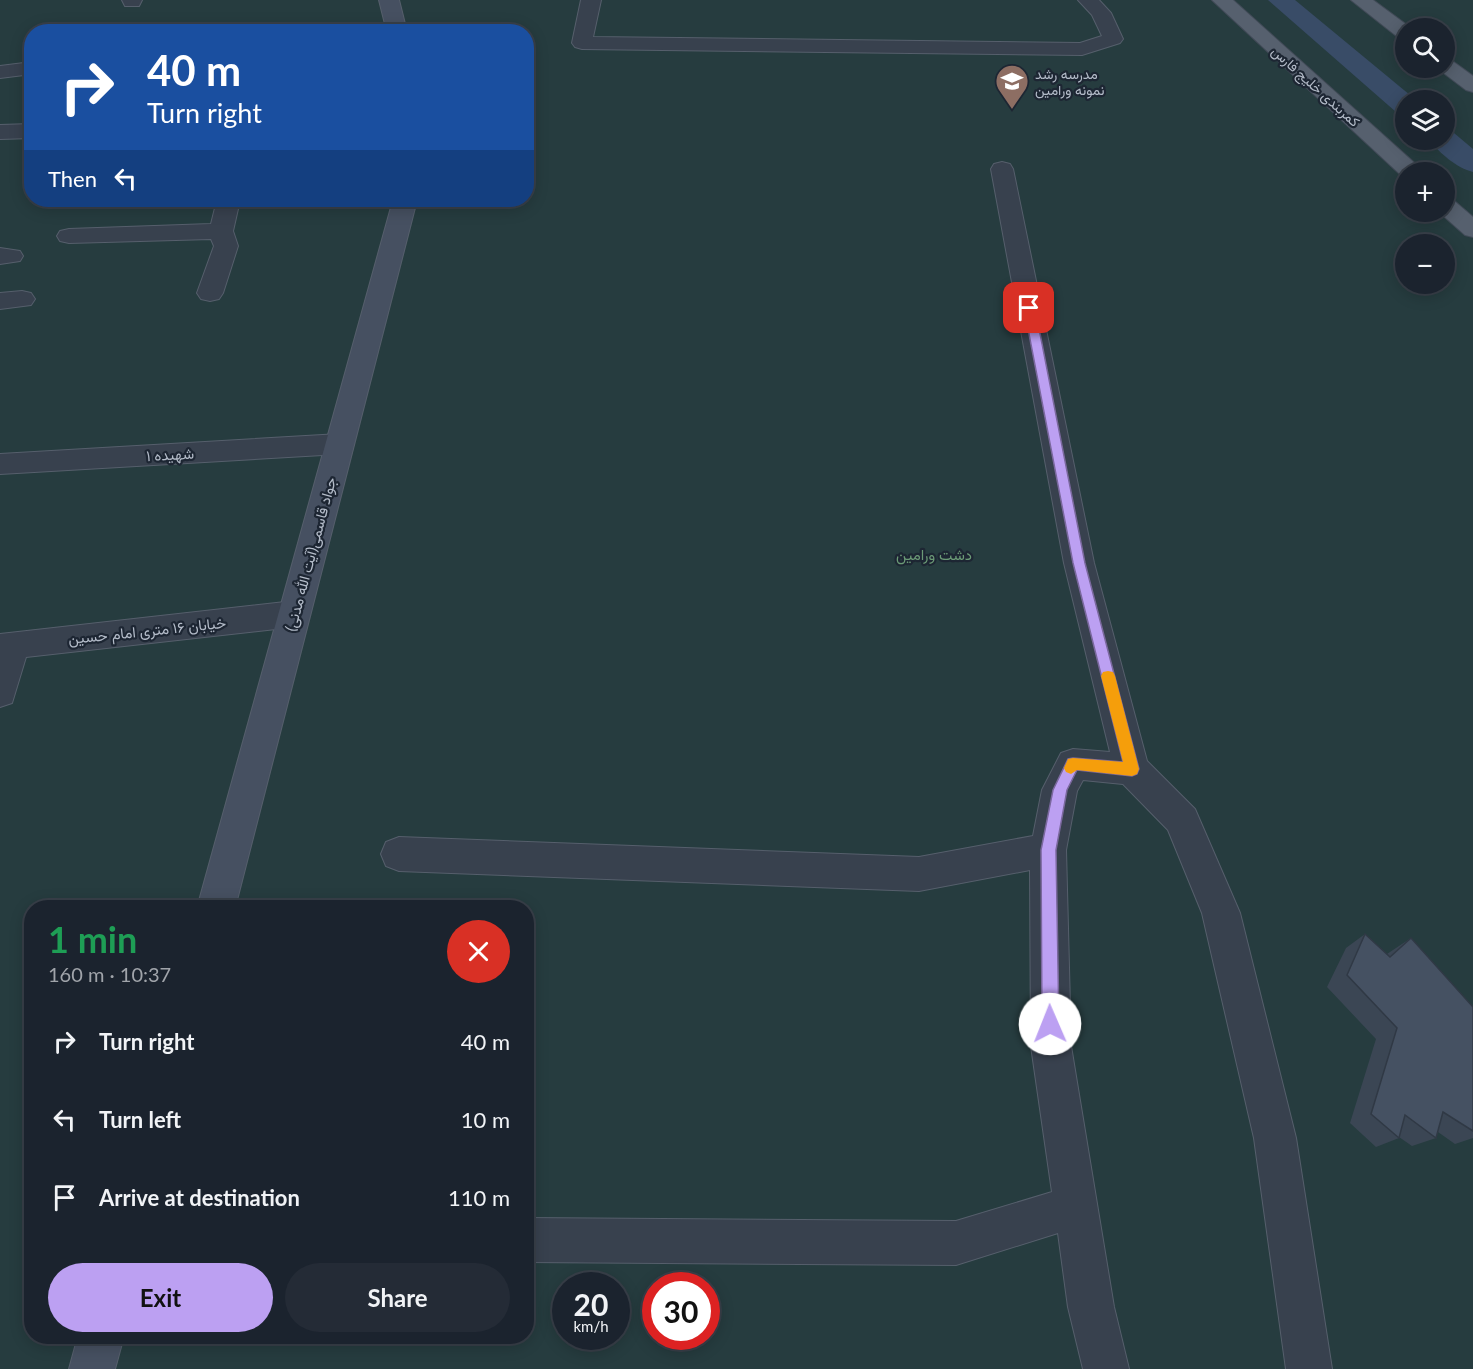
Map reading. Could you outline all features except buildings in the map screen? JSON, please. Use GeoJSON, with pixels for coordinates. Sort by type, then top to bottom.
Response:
{"type":"FeatureCollection","features":[{"type":"Feature","properties":{"kind":"main road","name":"کمربندی خلیج فارس"},"geometry":{"type":"LineString","coordinates":[[1222,0],[1400,162]]}},
{"type":"Feature","properties":{"kind":"main road"},"geometry":{"type":"LineString","coordinates":[[1361,0],[1395,26]]}},
{"type":"Feature","properties":{"kind":"main road"},"geometry":{"type":"LineString","coordinates":[[1455,72],[1473,86]]}},
{"type":"Feature","properties":{"kind":"main road"},"geometry":{"type":"LineString","coordinates":[[1455,214],[1473,230]]}},
{"type":"Feature","properties":{"kind":"street"},"geometry":{"type":"LineString","coordinates":[[389,0],[395,24]]}},
{"type":"Feature","properties":{"kind":"street"},"geometry":{"type":"LineString","coordinates":[[591,0],[582,43],[1082,49],[1113,39],[1101,13],[1088,0]]}},
{"type":"Feature","properties":{"kind":"street"},"geometry":{"type":"LineString","coordinates":[[0,72],[24,69]]}},
{"type":"Feature","properties":{"kind":"street"},"geometry":{"type":"LineString","coordinates":[[0,132],[24,131]]}},
{"type":"Feature","properties":{"kind":"street"},"geometry":{"type":"LineString","coordinates":[[1002,169],[1079,563],[1132,769],[1182,820],[1221,913],[1275,1138],[1309,1369]]}},
{"type":"Feature","properties":{"kind":"street"},"geometry":{"type":"LineString","coordinates":[[210,293],[226,246],[221,231],[226,207]]}},
{"type":"Feature","properties":{"kind":"street","name":"جواد قاسمی(آیت الله مدنی)"},"geometry":{"type":"LineString","coordinates":[[218,900],[403,207]]}},
{"type":"Feature","properties":{"kind":"street"},"geometry":{"type":"LineString","coordinates":[[69,236],[221,231]]}},
{"type":"Feature","properties":{"kind":"street","name":"شهیده ۱"},"geometry":{"type":"LineString","coordinates":[[0,464],[340,444]]}},
{"type":"Feature","properties":{"kind":"street","name":"خیابان ۱۶ متری امام حسین"},"geometry":{"type":"LineString","coordinates":[[6,646],[294,614]]}},
{"type":"Feature","properties":{"kind":"street"},"geometry":{"type":"LineString","coordinates":[[0,693],[6,646]]}},
{"type":"Feature","properties":{"kind":"street"},"geometry":{"type":"LineString","coordinates":[[1106,1369],[1091,1307],[1051,1046],[1048,850],[1060,790],[1073,764],[1132,769]]}},
{"type":"Feature","properties":{"kind":"street"},"geometry":{"type":"LineString","coordinates":[[399,854],[919,874],[1048,850]]}},
{"type":"Feature","properties":{"kind":"street"},"geometry":{"type":"LineString","coordinates":[[534,1240],[956,1243],[1076,1206]]}},
{"type":"Feature","properties":{"kind":"street"},"geometry":{"type":"LineString","coordinates":[[92,1369],[99,1344]]}},
{"type":"Feature","properties":{"kind":"green space","name":"دشت ورامین"},"geometry":{"type":"Polygon","coordinates":[[[0,0],[1473,0],[1473,1369],[0,1369],[0,0]]]}},
{"type":"Feature","properties":{"kind":"waterway"},"geometry":{"type":"LineString","coordinates":[[1280,0],[1395,97]]}},
{"type":"Feature","properties":{"kind":"waterway"},"geometry":{"type":"LineString","coordinates":[[1455,148],[1473,163]]}},
{"type":"Feature","properties":{"kind":"slow traffic"},"geometry":{"type":"LineString","coordinates":[[1071,768],[1073,764],[1132,769],[1108,676]]}},
{"type":"Feature","properties":{"kind":"place","name":"مدرسه رشد نمونه ورامین"},"geometry":{"type":"Point","coordinates":[1012,110]}},
{"type":"Feature","properties":{"kind":"route"},"geometry":{"type":"LineString","coordinates":[[1029,308],[1079,563],[1132,769],[1073,764],[1060,790],[1048,850],[1050,1024]]}}]}
